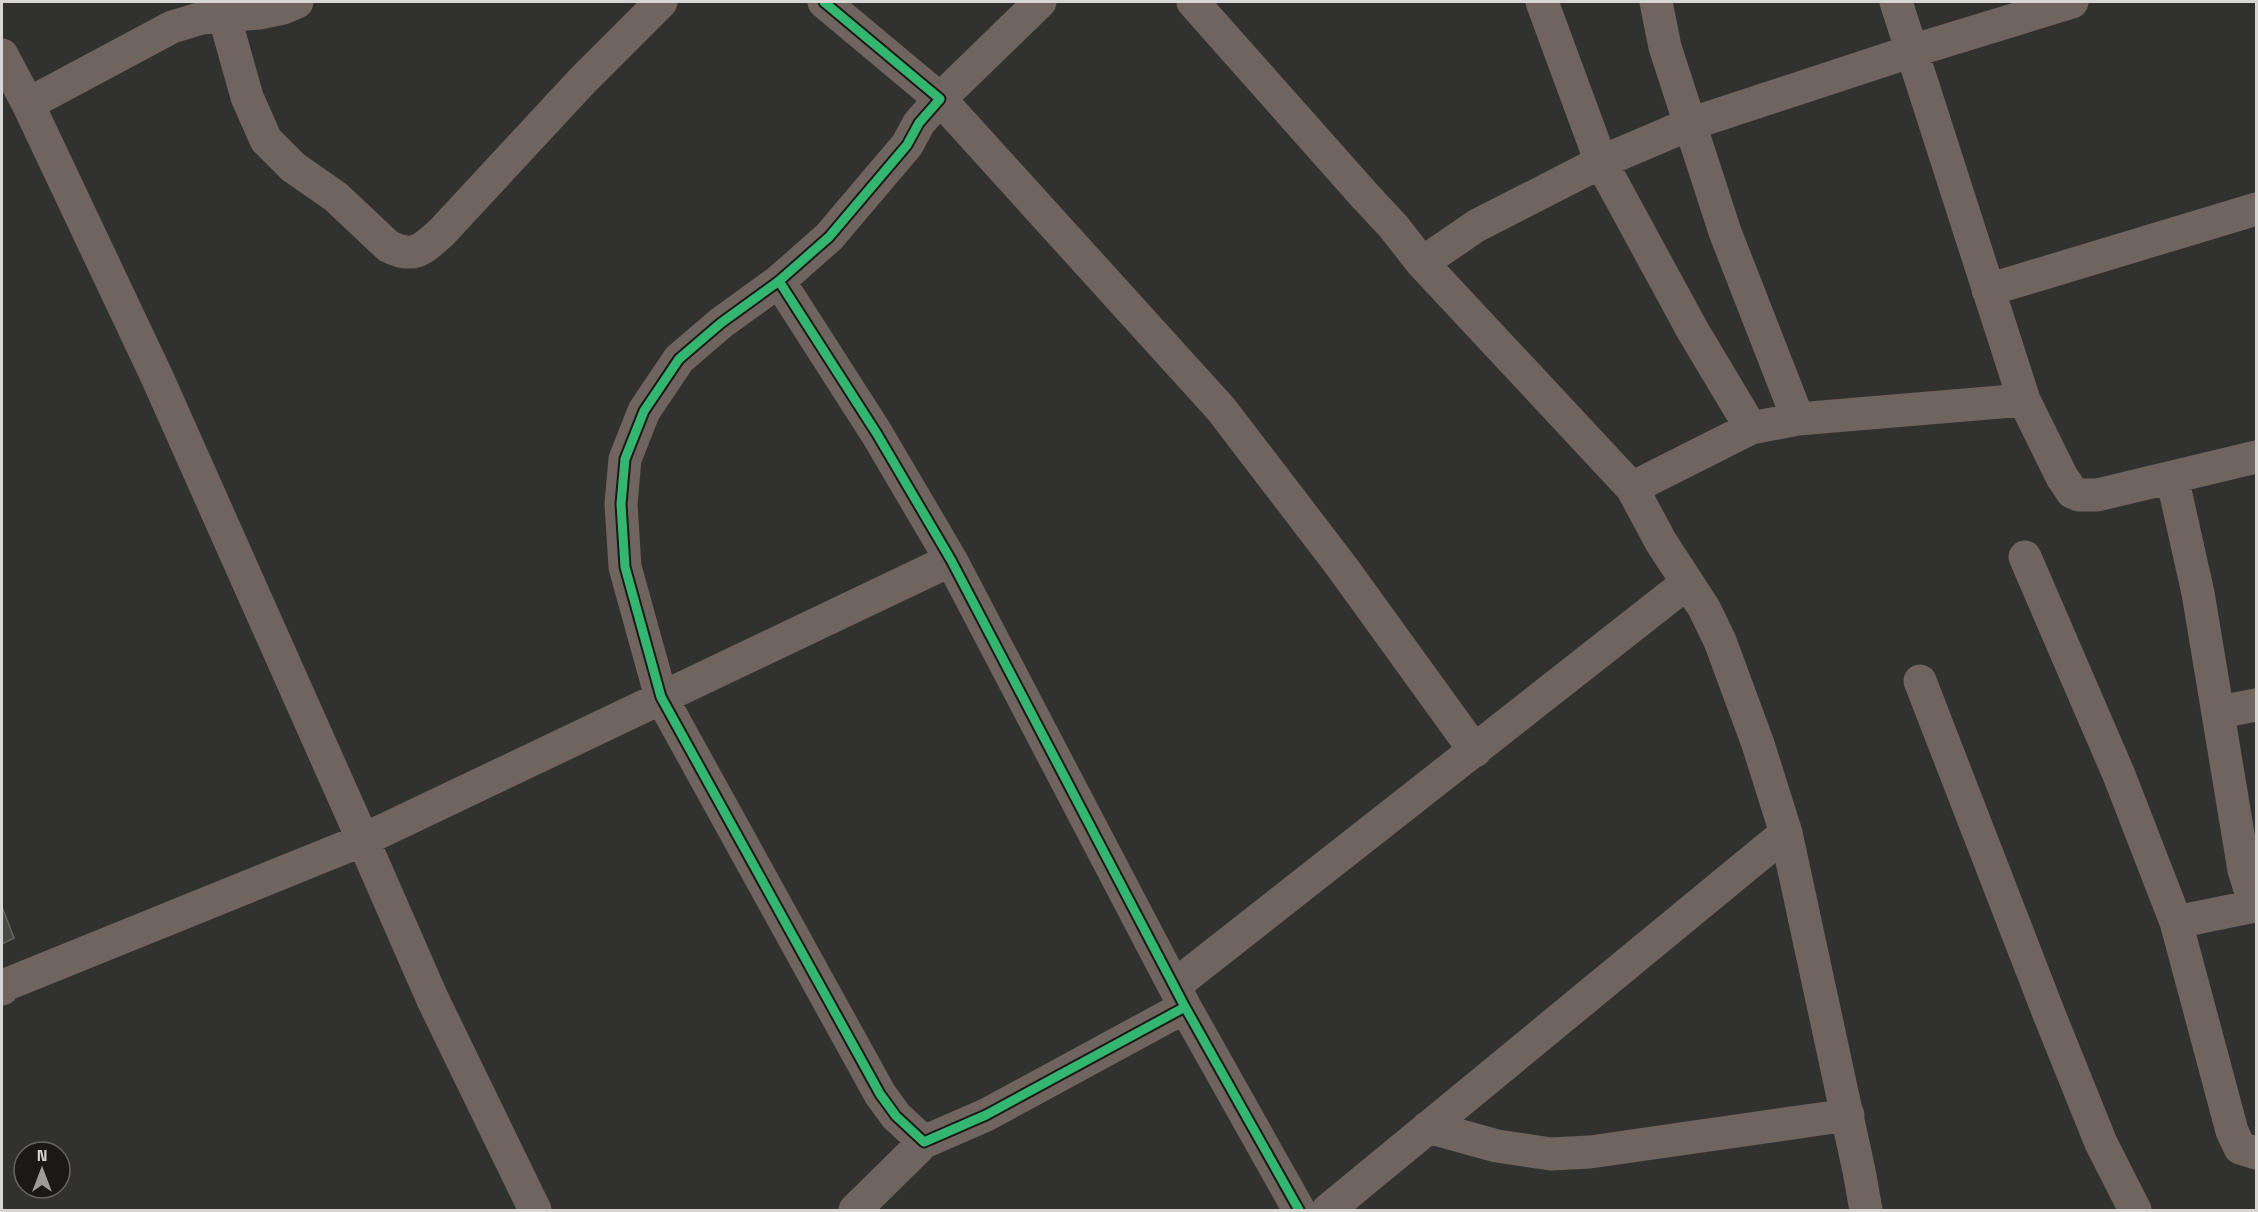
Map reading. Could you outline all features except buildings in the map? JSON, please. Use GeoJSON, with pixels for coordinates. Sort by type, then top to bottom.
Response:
{"type":"FeatureCollection","features":[{"type":"Feature","properties":{"kind":"street"},"geometry":{"type":"LineString","coordinates":[[28,104],[172,27],[202,18],[259,13],[284,8],[297,2]]}},
{"type":"Feature","properties":{"kind":"street"},"geometry":{"type":"LineString","coordinates":[[224,15],[247,97],[266,140],[293,167],[336,197],[388,246],[398,251],[412,253],[424,249],[441,233],[582,81],[661,2]]}},
{"type":"Feature","properties":{"kind":"street"},"geometry":{"type":"LineString","coordinates":[[824,2],[939,99],[1221,409],[1342,567],[1475,751]]}},
{"type":"Feature","properties":{"kind":"street"},"geometry":{"type":"LineString","coordinates":[[924,1142],[896,1116],[880,1094],[662,698],[625,567],[621,504],[625,459],[644,411],[679,359],[721,323],[779,281],[829,237],[907,146],[919,123],[939,99],[1040,2]]}},
{"type":"Feature","properties":{"kind":"street"},"geometry":{"type":"LineString","coordinates":[[1193,2],[1393,226],[1422,263],[1632,488],[1661,542],[1704,608],[1720,640],[1758,744],[1786,833],[1848,1115],[1866,1210]]}},
{"type":"Feature","properties":{"kind":"street"},"geometry":{"type":"LineString","coordinates":[[1542,2],[1601,162],[1693,331],[1751,428]]}},
{"type":"Feature","properties":{"kind":"street"},"geometry":{"type":"LineString","coordinates":[[1656,2],[1665,47],[1725,232],[1798,419]]}},
{"type":"Feature","properties":{"kind":"street"},"geometry":{"type":"LineString","coordinates":[[1896,2],[2024,400],[2062,477],[2072,492],[2079,495],[2097,495],[2256,457]]}},
{"type":"Feature","properties":{"kind":"street"},"geometry":{"type":"LineString","coordinates":[[1422,263],[1476,226],[1601,162],[1690,124],[1912,51],[2072,2]]}},
{"type":"Feature","properties":{"kind":"street"},"geometry":{"type":"LineString","coordinates":[[2,55],[28,104],[157,377],[433,1000],[535,1210]]}},
{"type":"Feature","properties":{"kind":"street"},"geometry":{"type":"LineString","coordinates":[[1988,290],[2256,209]]}},
{"type":"Feature","properties":{"kind":"street"},"geometry":{"type":"LineString","coordinates":[[779,281],[877,434],[951,560],[1180,997],[1299,1210]]}},
{"type":"Feature","properties":{"kind":"street"},"geometry":{"type":"LineString","coordinates":[[1632,488],[1751,428],[1798,419],[2024,400]]}},
{"type":"Feature","properties":{"kind":"street"},"geometry":{"type":"LineString","coordinates":[[2172,477],[2198,593],[2244,870],[2255,906],[2176,922]]}},
{"type":"Feature","properties":{"kind":"street"},"geometry":{"type":"LineString","coordinates":[[2025,557],[2118,775],[2176,922],[2232,1131],[2240,1148],[2256,1153]]}},
{"type":"Feature","properties":{"kind":"street"},"geometry":{"type":"LineString","coordinates":[[2,989],[16,981],[363,840],[951,560]]}},
{"type":"Feature","properties":{"kind":"street"},"geometry":{"type":"LineString","coordinates":[[855,1210],[924,1142],[986,1115],[1180,997],[1475,751],[1687,583]]}},
{"type":"Feature","properties":{"kind":"street"},"geometry":{"type":"LineString","coordinates":[[1920,681],[2057,1035],[2101,1143],[2135,1210]]}},
{"type":"Feature","properties":{"kind":"street"},"geometry":{"type":"LineString","coordinates":[[2219,712],[2256,705]]}},
{"type":"Feature","properties":{"kind":"street"},"geometry":{"type":"LineString","coordinates":[[1328,1210],[1786,833]]}},
{"type":"Feature","properties":{"kind":"street"},"geometry":{"type":"LineString","coordinates":[[1428,1127],[1497,1146],[1551,1154],[1590,1152],[1848,1115]]}},
{"type":"Feature","properties":{"kind":"cycle path"},"geometry":{"type":"LineString","coordinates":[[824,2],[940,99],[919,123],[907,145],[829,237],[779,281],[877,434],[951,560],[1185,1007],[1299,1210]]}},
{"type":"Feature","properties":{"kind":"cycle path"},"geometry":{"type":"LineString","coordinates":[[779,281],[721,323],[679,359],[644,411],[625,459],[621,504],[625,567],[661,697],[880,1094],[896,1116],[924,1142],[986,1115],[1185,1007]]}}]}
